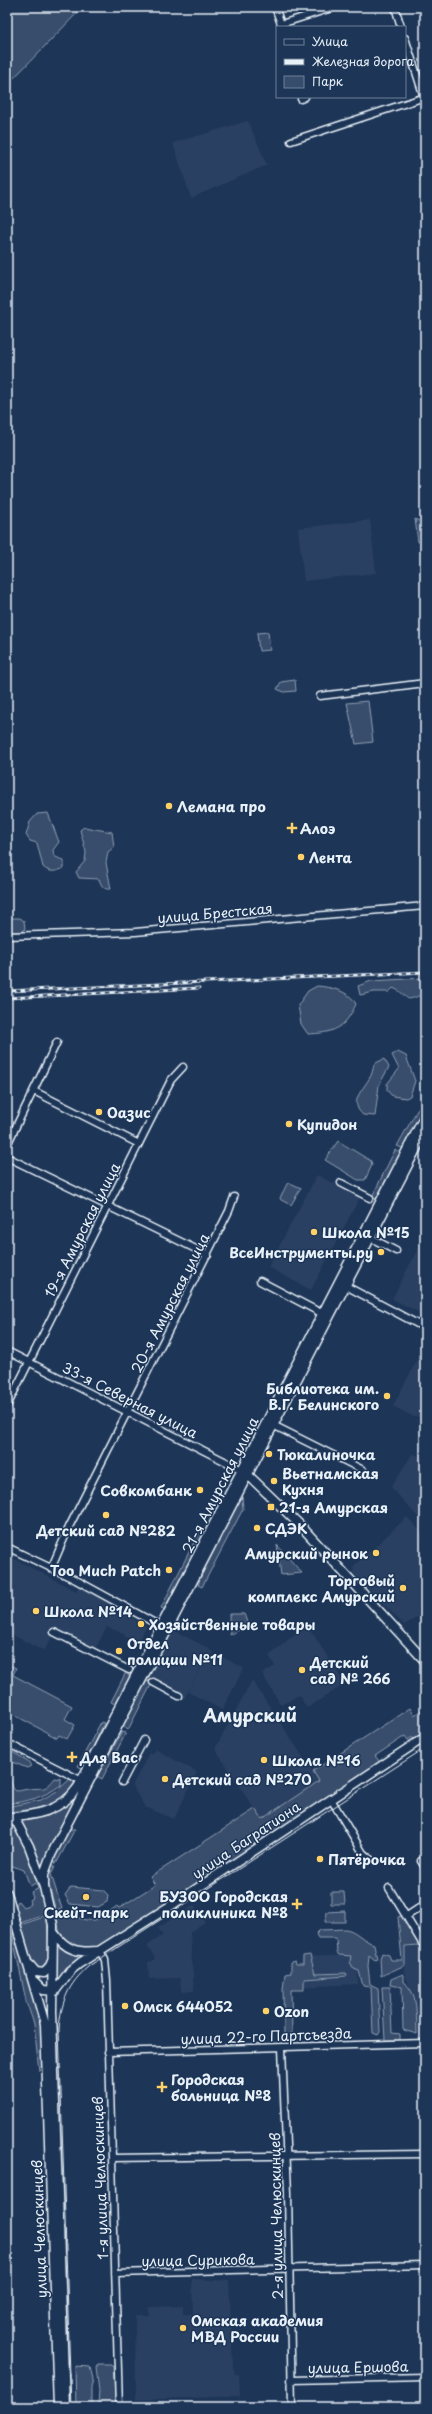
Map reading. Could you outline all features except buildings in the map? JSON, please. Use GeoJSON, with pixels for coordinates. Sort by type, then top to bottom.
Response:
{"type":"FeatureCollection","features":[{"type":"Feature","properties":{"kind":"main road","name":"21-я Амурская улица"},"geometry":{"type":"LineString","coordinates":[[85,1783],[162,1627],[245,1472],[273,1425],[425,1115]]}},
{"type":"Feature","properties":{"kind":"main road","name":"21-я Амурская улица"},"geometry":{"type":"LineString","coordinates":[[273,1425],[323,1314],[371,1238],[425,1132]]}},
{"type":"Feature","properties":{"kind":"main road","name":"21-я Амурская улица"},"geometry":{"type":"LineString","coordinates":[[85,1783],[93,1775],[245,1472]]}},
{"type":"Feature","properties":{"kind":"main road"},"geometry":{"type":"LineString","coordinates":[[245,1472],[300,1525],[425,1660]]}},
{"type":"Feature","properties":{"kind":"main road","name":"улица Багратиона"},"geometry":{"type":"LineString","coordinates":[[56,1990],[75,1966],[425,1737]]}},
{"type":"Feature","properties":{"kind":"main road"},"geometry":{"type":"LineString","coordinates":[[8,1818],[33,1816],[53,1809],[71,1796],[85,1783]]}},
{"type":"Feature","properties":{"kind":"main road"},"geometry":{"type":"LineString","coordinates":[[44,1887],[44,1874],[48,1861],[85,1783]]}},
{"type":"Feature","properties":{"kind":"main road"},"geometry":{"type":"LineString","coordinates":[[8,1818],[15,1821],[22,1832],[44,1887],[54,1933],[52,1960],[56,1990],[50,2050]]}},
{"type":"Feature","properties":{"kind":"main road"},"geometry":{"type":"LineString","coordinates":[[7,1894],[33,1979],[50,2050]]}},
{"type":"Feature","properties":{"kind":"main road"},"geometry":{"type":"LineString","coordinates":[[54,1933],[64,1946],[70,1950],[83,1952],[100,1951]]}},
{"type":"Feature","properties":{"kind":"main road"},"geometry":{"type":"LineString","coordinates":[[28,1963],[34,1970],[41,1973],[48,1971],[52,1960]]}},
{"type":"Feature","properties":{"kind":"main road"},"geometry":{"type":"LineString","coordinates":[[33,1979],[43,1990],[56,1990]]}},
{"type":"Feature","properties":{"kind":"main road","name":"улица Челюскинцев"},"geometry":{"type":"LineString","coordinates":[[50,2050],[60,2364],[58,2407]]}},
{"type":"Feature","properties":{"kind":"main road","name":"улица Челюскинцев"},"geometry":{"type":"LineString","coordinates":[[60,2364],[66,2407]]}},
{"type":"Feature","properties":{"kind":"street"},"geometry":{"type":"LineString","coordinates":[[276,7],[282,25],[334,7]]}},
{"type":"Feature","properties":{"kind":"street"},"geometry":{"type":"LineString","coordinates":[[395,7],[401,26]]}},
{"type":"Feature","properties":{"kind":"street"},"geometry":{"type":"LineString","coordinates":[[291,141],[425,97],[406,41]]}},
{"type":"Feature","properties":{"kind":"street"},"geometry":{"type":"LineString","coordinates":[[320,696],[425,683]]}},
{"type":"Feature","properties":{"kind":"street","name":"улица Брестская"},"geometry":{"type":"LineString","coordinates":[[7,936],[135,932],[425,906]]}},
{"type":"Feature","properties":{"kind":"street"},"geometry":{"type":"LineString","coordinates":[[7,1145],[57,1042]]}},
{"type":"Feature","properties":{"kind":"street"},"geometry":{"type":"LineString","coordinates":[[425,1064],[425,1076]]}},
{"type":"Feature","properties":{"kind":"street","name":"19-я Амурская улица"},"geometry":{"type":"LineString","coordinates":[[7,1406],[107,1205],[172,1080],[182,1067]]}},
{"type":"Feature","properties":{"kind":"street"},"geometry":{"type":"LineString","coordinates":[[34,1090],[139,1144]]}},
{"type":"Feature","properties":{"kind":"street"},"geometry":{"type":"LineString","coordinates":[[7,1157],[208,1254]]}},
{"type":"Feature","properties":{"kind":"street"},"geometry":{"type":"LineString","coordinates":[[341,1183],[370,1198]]}},
{"type":"Feature","properties":{"kind":"street","name":"20-я Амурская улица"},"geometry":{"type":"LineString","coordinates":[[51,1569],[69,1527],[208,1254],[234,1197]]}},
{"type":"Feature","properties":{"kind":"street"},"geometry":{"type":"LineString","coordinates":[[371,1238],[396,1251]]}},
{"type":"Feature","properties":{"kind":"street"},"geometry":{"type":"LineString","coordinates":[[260,1281],[323,1314]]}},
{"type":"Feature","properties":{"kind":"street"},"geometry":{"type":"LineString","coordinates":[[343,1284],[425,1328]]}},
{"type":"Feature","properties":{"kind":"street","name":"33-я Северная улица"},"geometry":{"type":"LineString","coordinates":[[7,1351],[245,1472]]}},
{"type":"Feature","properties":{"kind":"street"},"geometry":{"type":"LineString","coordinates":[[273,1425],[363,1470]]}},
{"type":"Feature","properties":{"kind":"street"},"geometry":{"type":"LineString","coordinates":[[7,1547],[77,1580],[162,1627]]}},
{"type":"Feature","properties":{"kind":"street"},"geometry":{"type":"LineString","coordinates":[[54,1632],[129,1670]]}},
{"type":"Feature","properties":{"kind":"street"},"geometry":{"type":"LineString","coordinates":[[153,1682],[178,1696]]}},
{"type":"Feature","properties":{"kind":"street"},"geometry":{"type":"LineString","coordinates":[[122,1782],[144,1740]]}},
{"type":"Feature","properties":{"kind":"street"},"geometry":{"type":"LineString","coordinates":[[7,1743],[85,1783]]}},
{"type":"Feature","properties":{"kind":"street"},"geometry":{"type":"LineString","coordinates":[[331,1799],[363,1853],[370,1859]]}},
{"type":"Feature","properties":{"kind":"street"},"geometry":{"type":"LineString","coordinates":[[425,1859],[421,1861],[425,1867]]}},
{"type":"Feature","properties":{"kind":"street"},"geometry":{"type":"LineString","coordinates":[[389,1888],[425,1948]]}},
{"type":"Feature","properties":{"kind":"street"},"geometry":{"type":"LineString","coordinates":[[407,1916],[425,1904]]}},
{"type":"Feature","properties":{"kind":"street","name":"1-я улица Челюскинцев"},"geometry":{"type":"LineString","coordinates":[[100,1951],[105,1956],[107,1972],[108,2052],[119,2407]]}},
{"type":"Feature","properties":{"kind":"street","name":"улица 22-го Партсъезда"},"geometry":{"type":"LineString","coordinates":[[108,2052],[425,2043]]}},
{"type":"Feature","properties":{"kind":"street","name":"2-я улица Челюскинцев"},"geometry":{"type":"LineString","coordinates":[[282,2048],[287,2156],[292,2407]]}},
{"type":"Feature","properties":{"kind":"street"},"geometry":{"type":"LineString","coordinates":[[112,2158],[425,2154]]}},
{"type":"Feature","properties":{"kind":"street","name":"улица Сурикова"},"geometry":{"type":"LineString","coordinates":[[115,2274],[425,2265]]}},
{"type":"Feature","properties":{"kind":"street","name":"улица Ершова"},"geometry":{"type":"LineString","coordinates":[[291,2380],[425,2377]]}},
{"type":"Feature","properties":{"kind":"shaded area"},"geometry":{"type":"Polygon","coordinates":[[[248,121],[267,165],[191,198],[173,143],[248,121]]]}},
{"type":"Feature","properties":{"kind":"shaded area"},"geometry":{"type":"Polygon","coordinates":[[[370,520],[376,573],[304,581],[298,528],[370,520]]]}},
{"type":"Feature","properties":{"kind":"shaded area","name":"Школа №15"},"geometry":{"type":"Polygon","coordinates":[[[317,1175],[360,1197],[311,1290],[268,1267],[317,1175]]]}},
{"type":"Feature","properties":{"kind":"shaded area"},"geometry":{"type":"Polygon","coordinates":[[[425,1235],[425,1315],[392,1299],[425,1235]]]}},
{"type":"Feature","properties":{"kind":"shaded area"},"geometry":{"type":"Polygon","coordinates":[[[425,1345],[425,1416],[414,1417],[393,1406],[425,1345]]]}},
{"type":"Feature","properties":{"kind":"shaded area"},"geometry":{"type":"Polygon","coordinates":[[[413,1453],[425,1460],[425,1525],[391,1487],[413,1453]]]}},
{"type":"Feature","properties":{"kind":"shaded area","name":"Амурский рынок"},"geometry":{"type":"Polygon","coordinates":[[[407,1517],[425,1536],[425,1613],[404,1625],[353,1573],[354,1566],[407,1517]]]}},
{"type":"Feature","properties":{"kind":"shaded area"},"geometry":{"type":"Polygon","coordinates":[[[9,1556],[76,1591],[81,1584],[119,1605],[117,1610],[147,1626],[135,1644],[124,1636],[125,1634],[107,1627],[94,1651],[55,1631],[44,1651],[7,1632],[9,1556]]]}},
{"type":"Feature","properties":{"kind":"shaded area"},"geometry":{"type":"Polygon","coordinates":[[[171,1629],[210,1649],[184,1699],[145,1679],[171,1629]]]}},
{"type":"Feature","properties":{"kind":"shaded area","name":"Детский сад № 266"},"geometry":{"type":"Polygon","coordinates":[[[301,1629],[311,1631],[345,1684],[307,1708],[299,1695],[281,1705],[262,1674],[275,1666],[269,1656],[301,1629]]]}},
{"type":"Feature","properties":{"kind":"shaded area"},"geometry":{"type":"Polygon","coordinates":[[[210,1650],[214,1653],[212,1657],[218,1660],[220,1656],[244,1668],[222,1710],[188,1692],[210,1650]]]}},
{"type":"Feature","properties":{"kind":"shaded area","name":"Школа №16"},"geometry":{"type":"Polygon","coordinates":[[[252,1680],[319,1781],[261,1819],[215,1749],[252,1680]]]}},
{"type":"Feature","properties":{"kind":"shaded area","name":"Детский сад №270"},"geometry":{"type":"Polygon","coordinates":[[[155,1749],[197,1772],[174,1819],[145,1807],[132,1786],[149,1753],[152,1754],[155,1749]]]}},
{"type":"Feature","properties":{"kind":"shaded area"},"geometry":{"type":"Polygon","coordinates":[[[194,1905],[205,1922],[190,1932],[194,1991],[181,1992],[180,1978],[149,1979],[148,1962],[153,1961],[155,1958],[147,1946],[163,1935],[158,1928],[194,1905]]]}},
{"type":"Feature","properties":{"kind":"shaded area"},"geometry":{"type":"Polygon","coordinates":[[[421,1946],[425,1951],[425,2034],[415,2034],[413,1993],[405,1978],[406,1947],[421,1946]]]}},
{"type":"Feature","properties":{"kind":"shaded area"},"geometry":{"type":"Polygon","coordinates":[[[357,1955],[358,1984],[297,1987],[302,1957],[357,1955]]]}},
{"type":"Feature","properties":{"kind":"shaded area","name":"Омская академия МВД России"},"geometry":{"type":"Polygon","coordinates":[[[192,2279],[229,2281],[233,2365],[235,2374],[239,2374],[240,2396],[136,2400],[135,2315],[149,2315],[149,2307],[183,2306],[183,2314],[193,2314],[192,2279]]]}},
{"type":"Feature","properties":{"kind":"green space"},"geometry":{"type":"Polygon","coordinates":[[[7,7],[83,7],[7,85],[7,7]]]}},
{"type":"Feature","properties":{"kind":"green space"},"geometry":{"type":"Polygon","coordinates":[[[415,519],[425,524],[425,541],[418,542],[415,519]]]}},
{"type":"Feature","properties":{"kind":"green space"},"geometry":{"type":"Polygon","coordinates":[[[268,632],[270,650],[259,651],[257,633],[268,632]]]}},
{"type":"Feature","properties":{"kind":"green space"},"geometry":{"type":"Polygon","coordinates":[[[295,680],[296,691],[284,692],[277,689],[281,682],[295,680]]]}},
{"type":"Feature","properties":{"kind":"green space"},"geometry":{"type":"Polygon","coordinates":[[[368,701],[373,742],[356,744],[347,703],[368,701]]]}},
{"type":"Feature","properties":{"kind":"green space"},"geometry":{"type":"Polygon","coordinates":[[[48,813],[59,842],[53,850],[54,856],[64,861],[64,868],[56,871],[51,871],[43,867],[37,843],[30,841],[26,835],[30,822],[37,814],[48,813]]]}},
{"type":"Feature","properties":{"kind":"green space"},"geometry":{"type":"Polygon","coordinates":[[[84,827],[112,832],[114,847],[108,852],[106,863],[111,889],[104,888],[99,879],[79,878],[76,872],[85,861],[86,852],[80,830],[84,827]]]}},
{"type":"Feature","properties":{"kind":"green space"},"geometry":{"type":"Polygon","coordinates":[[[7,918],[20,918],[24,921],[25,929],[22,932],[7,932],[7,918]]]}},
{"type":"Feature","properties":{"kind":"green space"},"geometry":{"type":"Polygon","coordinates":[[[425,978],[425,993],[409,999],[393,988],[389,992],[374,992],[360,995],[358,986],[371,981],[425,978]]]}},
{"type":"Feature","properties":{"kind":"green space"},"geometry":{"type":"Polygon","coordinates":[[[317,986],[339,990],[349,996],[356,1004],[347,1019],[337,1028],[331,1031],[308,1034],[301,1024],[298,1005],[308,991],[317,986]]]}},
{"type":"Feature","properties":{"kind":"green space"},"geometry":{"type":"Polygon","coordinates":[[[398,1052],[406,1056],[415,1081],[410,1096],[406,1098],[392,1096],[387,1090],[387,1084],[399,1069],[392,1055],[398,1052]]]}},
{"type":"Feature","properties":{"kind":"green space"},"geometry":{"type":"Polygon","coordinates":[[[384,1059],[389,1067],[379,1085],[375,1116],[363,1115],[357,1106],[358,1097],[371,1076],[374,1064],[384,1059]]]}},
{"type":"Feature","properties":{"kind":"green space"},"geometry":{"type":"Polygon","coordinates":[[[425,1096],[424,1106],[406,1145],[402,1148],[397,1146],[425,1096]]]}},
{"type":"Feature","properties":{"kind":"green space"},"geometry":{"type":"Polygon","coordinates":[[[338,1141],[371,1161],[372,1165],[365,1180],[358,1180],[325,1160],[338,1141]]]}},
{"type":"Feature","properties":{"kind":"green space"},"geometry":{"type":"Polygon","coordinates":[[[395,1150],[401,1153],[376,1199],[372,1197],[395,1150]]]}},
{"type":"Feature","properties":{"kind":"green space"},"geometry":{"type":"Polygon","coordinates":[[[288,1182],[301,1188],[291,1205],[280,1198],[288,1182]]]}},
{"type":"Feature","properties":{"kind":"green space"},"geometry":{"type":"Polygon","coordinates":[[[242,1496],[243,1509],[202,1587],[198,1585],[202,1573],[242,1496]]]}},
{"type":"Feature","properties":{"kind":"green space"},"geometry":{"type":"Polygon","coordinates":[[[204,1530],[203,1536],[166,1610],[161,1608],[198,1534],[204,1530]]]}},
{"type":"Feature","properties":{"kind":"green space"},"geometry":{"type":"Polygon","coordinates":[[[277,1545],[302,1573],[281,1575],[277,1545]]]}},
{"type":"Feature","properties":{"kind":"green space"},"geometry":{"type":"Polygon","coordinates":[[[229,1614],[244,1614],[248,1625],[230,1635],[229,1614]]]}},
{"type":"Feature","properties":{"kind":"green space"},"geometry":{"type":"Polygon","coordinates":[[[7,1664],[16,1668],[13,1675],[72,1706],[65,1719],[75,1725],[67,1739],[59,1735],[57,1738],[7,1711],[7,1664]]]}},
{"type":"Feature","properties":{"kind":"green space"},"geometry":{"type":"Polygon","coordinates":[[[126,1672],[130,1677],[115,1704],[111,1702],[126,1672]]]}},
{"type":"Feature","properties":{"kind":"green space"},"geometry":{"type":"Polygon","coordinates":[[[148,1681],[152,1683],[128,1730],[124,1727],[123,1723],[144,1683],[148,1681]]]}},
{"type":"Feature","properties":{"kind":"green space"},"geometry":{"type":"Polygon","coordinates":[[[410,1708],[414,1715],[425,1708],[425,1732],[416,1738],[412,1737],[408,1740],[405,1736],[375,1756],[380,1762],[107,1943],[97,1948],[76,1950],[60,1935],[56,1913],[88,1920],[96,1920],[117,1906],[119,1908],[155,1885],[150,1877],[255,1809],[262,1819],[319,1781],[313,1771],[410,1708]]]}},
{"type":"Feature","properties":{"kind":"green space"},"geometry":{"type":"Polygon","coordinates":[[[101,1722],[104,1723],[83,1769],[78,1766],[101,1722]]]}},
{"type":"Feature","properties":{"kind":"green space"},"geometry":{"type":"Polygon","coordinates":[[[122,1732],[126,1733],[102,1779],[97,1776],[122,1732]]]}},
{"type":"Feature","properties":{"kind":"green space"},"geometry":{"type":"Polygon","coordinates":[[[7,1749],[28,1761],[31,1766],[27,1768],[7,1760],[7,1749]]]}},
{"type":"Feature","properties":{"kind":"green space"},"geometry":{"type":"Polygon","coordinates":[[[7,1767],[13,1788],[16,1791],[44,1788],[55,1778],[61,1779],[61,1785],[48,1793],[35,1798],[7,1804],[7,1767]]]}},
{"type":"Feature","properties":{"kind":"green space"},"geometry":{"type":"Polygon","coordinates":[[[71,1778],[74,1783],[69,1791],[54,1803],[35,1809],[7,1812],[7,1807],[41,1800],[57,1791],[71,1778]]]}},
{"type":"Feature","properties":{"kind":"green space"},"geometry":{"type":"Polygon","coordinates":[[[77,1798],[42,1871],[32,1842],[19,1821],[48,1816],[77,1798]]]}},
{"type":"Feature","properties":{"kind":"green space"},"geometry":{"type":"Polygon","coordinates":[[[8,1822],[14,1824],[30,1856],[47,1914],[20,1923],[16,1912],[18,1901],[23,1907],[31,1904],[30,1900],[33,1898],[31,1892],[38,1889],[36,1883],[30,1886],[24,1870],[7,1864],[8,1822]]]}},
{"type":"Feature","properties":{"kind":"green space"},"geometry":{"type":"Polygon","coordinates":[[[70,1829],[75,1829],[56,1864],[53,1858],[70,1829]]]}},
{"type":"Feature","properties":{"kind":"green space"},"geometry":{"type":"Polygon","coordinates":[[[50,1863],[55,1866],[51,1874],[62,1909],[56,1911],[47,1878],[50,1863]]]}},
{"type":"Feature","properties":{"kind":"green space","name":"Скейт-парк"},"geometry":{"type":"Polygon","coordinates":[[[71,1887],[103,1890],[108,1895],[107,1902],[98,1907],[70,1904],[65,1895],[71,1887]]]}},
{"type":"Feature","properties":{"kind":"green space"},"geometry":{"type":"Polygon","coordinates":[[[331,1892],[344,1892],[345,1904],[331,1904],[331,1892]]]}},
{"type":"Feature","properties":{"kind":"green space"},"geometry":{"type":"Polygon","coordinates":[[[345,1911],[345,1922],[325,1922],[326,1912],[345,1911]]]}},
{"type":"Feature","properties":{"kind":"green space"},"geometry":{"type":"Polygon","coordinates":[[[404,1915],[420,1945],[405,1946],[405,1965],[381,1976],[380,1958],[382,1953],[389,1955],[391,1960],[402,1960],[398,1917],[404,1915]]]}},
{"type":"Feature","properties":{"kind":"green space"},"geometry":{"type":"Polygon","coordinates":[[[47,1916],[49,1963],[41,1972],[34,1966],[20,1925],[47,1916]]]}},
{"type":"Feature","properties":{"kind":"green space"},"geometry":{"type":"Polygon","coordinates":[[[14,1927],[42,2022],[44,2068],[39,2071],[34,2024],[26,2001],[11,1928],[14,1927]]]}},
{"type":"Feature","properties":{"kind":"green space"},"geometry":{"type":"Polygon","coordinates":[[[346,1929],[374,1944],[377,1959],[375,1960],[369,1955],[368,1966],[370,1984],[378,1988],[380,2032],[378,2035],[373,2033],[371,1987],[363,1986],[359,1971],[354,1969],[350,1962],[351,1956],[339,1955],[337,1953],[336,1938],[318,1938],[316,1934],[320,1930],[346,1929]]]}},
{"type":"Feature","properties":{"kind":"green space"},"geometry":{"type":"Polygon","coordinates":[[[57,1943],[69,1952],[87,1954],[56,1985],[57,1943]]]}},
{"type":"Feature","properties":{"kind":"green space"},"geometry":{"type":"Polygon","coordinates":[[[310,1955],[315,1974],[346,1973],[347,1976],[304,1979],[304,1990],[291,1990],[292,2038],[287,2039],[284,2035],[283,1989],[285,1974],[291,1973],[291,1962],[295,1961],[296,1964],[303,1964],[303,1956],[310,1955]]]}},
{"type":"Feature","properties":{"kind":"green space"},"geometry":{"type":"Polygon","coordinates":[[[403,1974],[403,1982],[412,1992],[416,2005],[417,2034],[403,2030],[402,1987],[390,1985],[391,1979],[403,1974]]]}},
{"type":"Feature","properties":{"kind":"green space"},"geometry":{"type":"Polygon","coordinates":[[[382,1987],[390,1987],[392,2033],[400,2034],[400,2040],[385,2040],[382,1987]]]}},
{"type":"Feature","properties":{"kind":"green space"},"geometry":{"type":"Polygon","coordinates":[[[98,2364],[111,2364],[113,2366],[116,2407],[76,2407],[75,2366],[90,2367],[93,2379],[91,2388],[91,2402],[95,2406],[98,2404],[99,2391],[96,2368],[98,2364]]]}},
{"type":"Feature","properties":{"kind":"tram line"},"geometry":{"type":"LineString","coordinates":[[71,2407],[59,2029],[62,2010],[67,1994],[76,1980],[89,1966],[425,1748]]}},
{"type":"Feature","properties":{"kind":"railway"},"geometry":{"type":"LineString","coordinates":[[7,991],[425,972]]}},
{"type":"Feature","properties":{"kind":"railway"},"geometry":{"type":"LineString","coordinates":[[7,998],[199,988]]}},
{"type":"Feature","properties":{"kind":"place","name":"Лемана про"},"geometry":{"type":"Point","coordinates":[169,806]}},
{"type":"Feature","properties":{"kind":"place","name":"Алоэ"},"geometry":{"type":"Point","coordinates":[292,828]}},
{"type":"Feature","properties":{"kind":"place","name":"Лента"},"geometry":{"type":"Point","coordinates":[301,857]}},
{"type":"Feature","properties":{"kind":"place","name":"Оазис"},"geometry":{"type":"Point","coordinates":[99,1112]}},
{"type":"Feature","properties":{"kind":"place","name":"Купидон"},"geometry":{"type":"Point","coordinates":[289,1124]}},
{"type":"Feature","properties":{"kind":"place","name":"Школа №15"},"geometry":{"type":"Point","coordinates":[314,1232]}},
{"type":"Feature","properties":{"kind":"place","name":"ВсеИнструменты.ру"},"geometry":{"type":"Point","coordinates":[381,1252]}},
{"type":"Feature","properties":{"kind":"place","name":"Библиотека им. В.Г. Белинского"},"geometry":{"type":"Point","coordinates":[387,1396]}},
{"type":"Feature","properties":{"kind":"place","name":"Тюкалиночка"},"geometry":{"type":"Point","coordinates":[269,1454]}},
{"type":"Feature","properties":{"kind":"place","name":"Вьетнамская Кухня"},"geometry":{"type":"Point","coordinates":[274,1481]}},
{"type":"Feature","properties":{"kind":"place","name":"Совкомбанк"},"geometry":{"type":"Point","coordinates":[200,1490]}},
{"type":"Feature","properties":{"kind":"place","name":"21-я Амурская"},"geometry":{"type":"Point","coordinates":[271,1507]}},
{"type":"Feature","properties":{"kind":"place","name":"Детский сад №282"},"geometry":{"type":"Point","coordinates":[106,1515]}},
{"type":"Feature","properties":{"kind":"place","name":"СДЭК"},"geometry":{"type":"Point","coordinates":[257,1528]}},
{"type":"Feature","properties":{"kind":"place","name":"Амурский рынок"},"geometry":{"type":"Point","coordinates":[376,1553]}},
{"type":"Feature","properties":{"kind":"place","name":"Too Much Patch"},"geometry":{"type":"Point","coordinates":[169,1570]}},
{"type":"Feature","properties":{"kind":"place","name":"Торговый комплекс Амурский"},"geometry":{"type":"Point","coordinates":[403,1588]}},
{"type":"Feature","properties":{"kind":"place","name":"Школа №14"},"geometry":{"type":"Point","coordinates":[36,1611]}},
{"type":"Feature","properties":{"kind":"place","name":"Хозяйственные товары"},"geometry":{"type":"Point","coordinates":[141,1624]}},
{"type":"Feature","properties":{"kind":"place","name":"Отдел полиции №11"},"geometry":{"type":"Point","coordinates":[119,1651]}},
{"type":"Feature","properties":{"kind":"place","name":"Детский сад № 266"},"geometry":{"type":"Point","coordinates":[302,1670]}},
{"type":"Feature","properties":{"kind":"place","name":"Для Вас"},"geometry":{"type":"Point","coordinates":[72,1757]}},
{"type":"Feature","properties":{"kind":"place","name":"Школа №16"},"geometry":{"type":"Point","coordinates":[264,1760]}},
{"type":"Feature","properties":{"kind":"place","name":"Детский сад №270"},"geometry":{"type":"Point","coordinates":[165,1779]}},
{"type":"Feature","properties":{"kind":"place","name":"Пятёрочка"},"geometry":{"type":"Point","coordinates":[320,1859]}},
{"type":"Feature","properties":{"kind":"place","name":"Скейт-парк"},"geometry":{"type":"Point","coordinates":[86,1897]}},
{"type":"Feature","properties":{"kind":"place","name":"БУЗОО Городская поликлиника №8"},"geometry":{"type":"Point","coordinates":[297,1904]}},
{"type":"Feature","properties":{"kind":"place","name":"Омск 644052"},"geometry":{"type":"Point","coordinates":[125,2006]}},
{"type":"Feature","properties":{"kind":"place","name":"Ozon"},"geometry":{"type":"Point","coordinates":[266,2011]}},
{"type":"Feature","properties":{"kind":"place","name":"Городская больница №8"},"geometry":{"type":"Point","coordinates":[162,2087]}},
{"type":"Feature","properties":{"kind":"place","name":"Омская академия МВД России"},"geometry":{"type":"Point","coordinates":[183,2328]}},
{"type":"Feature","properties":{"kind":"district","name":"Амурский"},"geometry":{"type":"Point","coordinates":[250,1714]}}]}
